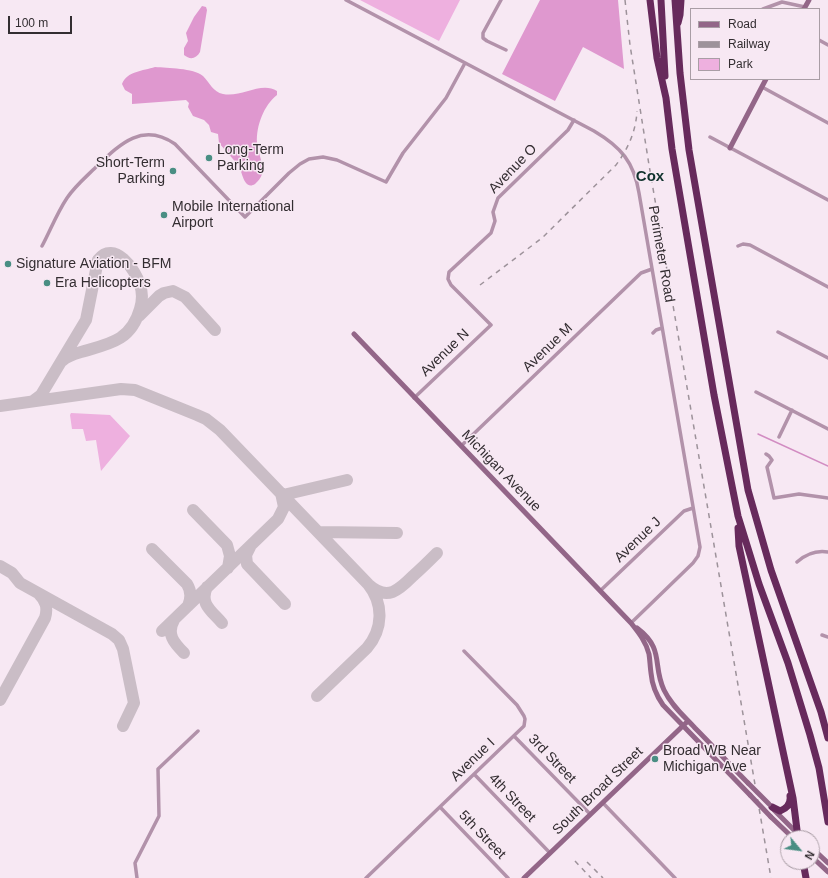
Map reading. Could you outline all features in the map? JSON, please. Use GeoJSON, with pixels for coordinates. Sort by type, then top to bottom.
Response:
{"type":"FeatureCollection","features":[{"type":"Feature","properties":{"kind":"highway"},"geometry":{"type":"LineString","coordinates":[[650,0],[657,58],[666,98]]}},
{"type":"Feature","properties":{"kind":"highway"},"geometry":{"type":"LineString","coordinates":[[661,0],[666,98],[676,173],[714,395],[738,516],[759,584],[788,663],[808,728],[818,768],[828,822]]}},
{"type":"Feature","properties":{"kind":"highway"},"geometry":{"type":"LineString","coordinates":[[675,0],[680,73],[689,150],[748,490],[771,570],[821,712],[828,738]]}},
{"type":"Feature","properties":{"kind":"highway"},"geometry":{"type":"LineString","coordinates":[[676,29],[680,15],[681,0]]}},
{"type":"Feature","properties":{"kind":"highway"},"geometry":{"type":"LineString","coordinates":[[738,516],[739,546],[793,798],[797,830]]}},
{"type":"Feature","properties":{"kind":"highway"},"geometry":{"type":"LineString","coordinates":[[770,806],[780,811],[789,804],[791,800],[780,736]]}},
{"type":"Feature","properties":{"kind":"street","name":"Perimeter Road"},"geometry":{"type":"LineString","coordinates":[[346,0],[594,131],[624,154],[633,169],[638,186],[700,550],[698,556],[688,568],[631,624]]}},
{"type":"Feature","properties":{"kind":"street"},"geometry":{"type":"LineString","coordinates":[[501,0],[483,33],[483,38],[506,50]]}},
{"type":"Feature","properties":{"kind":"street"},"geometry":{"type":"LineString","coordinates":[[766,8],[782,2],[804,8],[809,0]]}},
{"type":"Feature","properties":{"kind":"street"},"geometry":{"type":"LineString","coordinates":[[42,246],[63,203],[74,188],[117,147],[128,140],[139,136],[150,135],[160,137],[175,144],[245,217],[300,164],[309,160],[323,157],[337,160],[386,182],[410,144],[446,98],[465,63]]}},
{"type":"Feature","properties":{"kind":"street"},"geometry":{"type":"LineString","coordinates":[[730,148],[766,80]]}},
{"type":"Feature","properties":{"kind":"street"},"geometry":{"type":"LineString","coordinates":[[762,87],[828,123]]}},
{"type":"Feature","properties":{"kind":"street","name":"Avenue O"},"geometry":{"type":"LineString","coordinates":[[491,325],[452,285],[448,279],[449,272],[491,233],[495,221],[493,212],[498,198],[568,130],[574,120]]}},
{"type":"Feature","properties":{"kind":"street"},"geometry":{"type":"LineString","coordinates":[[710,138],[828,200]]}},
{"type":"Feature","properties":{"kind":"street"},"geometry":{"type":"LineString","coordinates":[[738,246],[743,244],[750,245],[828,287]]}},
{"type":"Feature","properties":{"kind":"street","name":"Avenue M"},"geometry":{"type":"LineString","coordinates":[[461,446],[641,273],[652,269]]}},
{"type":"Feature","properties":{"kind":"street","name":"Avenue N"},"geometry":{"type":"LineString","coordinates":[[414,398],[491,325]]}},
{"type":"Feature","properties":{"kind":"street"},"geometry":{"type":"LineString","coordinates":[[653,333],[662,328]]}},
{"type":"Feature","properties":{"kind":"street"},"geometry":{"type":"LineString","coordinates":[[778,332],[828,358]]}},
{"type":"Feature","properties":{"kind":"street","name":"Michigan Avenue"},"geometry":{"type":"LineString","coordinates":[[354,334],[631,624],[644,640],[649,654],[655,692],[663,706],[771,817],[789,830]]}},
{"type":"Feature","properties":{"kind":"street"},"geometry":{"type":"LineString","coordinates":[[756,392],[828,429]]}},
{"type":"Feature","properties":{"kind":"street"},"geometry":{"type":"LineString","coordinates":[[779,437],[792,410]]}},
{"type":"Feature","properties":{"kind":"street"},"geometry":{"type":"LineString","coordinates":[[766,454],[772,460],[767,467],[774,498],[799,494],[828,498]]}},
{"type":"Feature","properties":{"kind":"street","name":"Avenue J"},"geometry":{"type":"LineString","coordinates":[[600,591],[684,511],[693,508]]}},
{"type":"Feature","properties":{"kind":"street"},"geometry":{"type":"LineString","coordinates":[[796,562],[803,557],[816,552],[828,552]]}},
{"type":"Feature","properties":{"kind":"street","name":"Michigan Avenue"},"geometry":{"type":"LineString","coordinates":[[631,624],[642,631],[652,644],[656,653],[660,680],[663,689],[670,700],[688,721],[792,830]]}},
{"type":"Feature","properties":{"kind":"street"},"geometry":{"type":"LineString","coordinates":[[822,635],[828,637]]}},
{"type":"Feature","properties":{"kind":"street","name":"Avenue I"},"geometry":{"type":"LineString","coordinates":[[366,878],[524,726],[524,716],[517,705],[464,651]]}},
{"type":"Feature","properties":{"kind":"street","name":"South Broad Street"},"geometry":{"type":"LineString","coordinates":[[524,878],[688,721]]}},
{"type":"Feature","properties":{"kind":"street"},"geometry":{"type":"LineString","coordinates":[[137,878],[135,862],[159,816],[158,769],[198,731]]}},
{"type":"Feature","properties":{"kind":"street","name":"3rd Street"},"geometry":{"type":"LineString","coordinates":[[514,736],[590,814]]}},
{"type":"Feature","properties":{"kind":"street","name":"4th Street"},"geometry":{"type":"LineString","coordinates":[[474,774],[550,853]]}},
{"type":"Feature","properties":{"kind":"street"},"geometry":{"type":"LineString","coordinates":[[603,803],[675,878]]}},
{"type":"Feature","properties":{"kind":"street","name":"5th Street"},"geometry":{"type":"LineString","coordinates":[[440,807],[508,878]]}},
{"type":"Feature","properties":{"kind":"street"},"geometry":{"type":"LineString","coordinates":[[820,856],[828,863]]}},
{"type":"Feature","properties":{"kind":"street"},"geometry":{"type":"LineString","coordinates":[[820,865],[828,872]]}},
{"type":"Feature","properties":{"kind":"green space"},"geometry":{"type":"Polygon","coordinates":[[[360,0],[460,0],[439,41],[360,0]]]}},
{"type":"Feature","properties":{"kind":"green space"},"geometry":{"type":"Polygon","coordinates":[[[71,413],[110,415],[130,436],[101,471],[96,440],[86,441],[83,429],[72,429],[71,413]]]}},
{"type":"Feature","properties":{"kind":"shaded area"},"geometry":{"type":"Polygon","coordinates":[[[540,0],[618,0],[624,69],[583,47],[555,101],[502,74],[540,0]]]}},
{"type":"Feature","properties":{"kind":"shaded area"},"geometry":{"type":"Polygon","coordinates":[[[202,6],[206,7],[207,10],[200,52],[193,58],[188,58],[184,55],[184,48],[188,41],[186,33],[194,17],[202,6]]]}},
{"type":"Feature","properties":{"kind":"shaded area"},"geometry":{"type":"Polygon","coordinates":[[[155,67],[180,69],[199,73],[214,89],[223,94],[237,94],[264,88],[271,88],[277,91],[277,95],[268,104],[259,123],[257,143],[262,163],[262,174],[255,184],[248,185],[246,183],[239,166],[219,143],[218,134],[211,132],[209,125],[204,120],[193,116],[188,107],[189,103],[186,100],[132,104],[132,94],[125,90],[122,84],[124,80],[131,74],[155,67]]]}},
{"type":"Feature","properties":{"kind":"waterway"},"geometry":{"type":"LineString","coordinates":[[758,434],[828,466]]}},
{"type":"Feature","properties":{"kind":"taxiway"},"geometry":{"type":"LineString","coordinates":[[33,401],[41,395],[86,320],[98,260],[104,254],[111,253],[117,255],[124,259],[129,265],[138,279],[141,288],[141,303],[136,320],[125,335],[118,340],[73,354],[62,361]]}},
{"type":"Feature","properties":{"kind":"taxiway"},"geometry":{"type":"LineString","coordinates":[[139,316],[159,296],[173,291],[185,297],[215,330]]}},
{"type":"Feature","properties":{"kind":"taxiway"},"geometry":{"type":"LineString","coordinates":[[0,406],[121,389],[135,390],[206,419],[220,430],[368,584],[377,600],[380,616],[379,625],[372,641],[367,648],[317,696]]}},
{"type":"Feature","properties":{"kind":"taxiway"},"geometry":{"type":"LineString","coordinates":[[283,495],[347,480]]}},
{"type":"Feature","properties":{"kind":"taxiway"},"geometry":{"type":"LineString","coordinates":[[162,631],[278,519],[284,507],[281,493]]}},
{"type":"Feature","properties":{"kind":"taxiway"},"geometry":{"type":"LineString","coordinates":[[193,510],[227,545],[230,556],[228,568]]}},
{"type":"Feature","properties":{"kind":"taxiway"},"geometry":{"type":"LineString","coordinates":[[319,532],[397,533]]}},
{"type":"Feature","properties":{"kind":"taxiway"},"geometry":{"type":"LineString","coordinates":[[250,547],[246,555],[247,564],[285,604]]}},
{"type":"Feature","properties":{"kind":"taxiway"},"geometry":{"type":"LineString","coordinates":[[152,549],[187,584],[190,590],[190,601],[188,606]]}},
{"type":"Feature","properties":{"kind":"taxiway"},"geometry":{"type":"LineString","coordinates":[[369,585],[382,593],[393,592],[404,585],[437,553]]}},
{"type":"Feature","properties":{"kind":"taxiway"},"geometry":{"type":"LineString","coordinates":[[0,566],[12,573],[20,583],[112,634],[119,640],[123,649],[134,703],[123,726]]}},
{"type":"Feature","properties":{"kind":"taxiway"},"geometry":{"type":"LineString","coordinates":[[207,587],[205,593],[206,603],[222,623]]}},
{"type":"Feature","properties":{"kind":"taxiway"},"geometry":{"type":"LineString","coordinates":[[0,700],[45,618],[46,605],[39,594]]}},
{"type":"Feature","properties":{"kind":"taxiway"},"geometry":{"type":"LineString","coordinates":[[174,620],[171,630],[172,638],[184,653]]}},
{"type":"Feature","properties":{"kind":"railway"},"geometry":{"type":"LineString","coordinates":[[625,0],[630,45],[649,165],[771,878]]}},
{"type":"Feature","properties":{"kind":"railway"},"geometry":{"type":"LineString","coordinates":[[480,285],[542,238],[616,165],[631,140],[637,111]]}},
{"type":"Feature","properties":{"kind":"railway"},"geometry":{"type":"LineString","coordinates":[[575,861],[591,878]]}},
{"type":"Feature","properties":{"kind":"railway"},"geometry":{"type":"LineString","coordinates":[[587,862],[603,878]]}},
{"type":"Feature","properties":{"kind":"place","name":"Long-Term Parking"},"geometry":{"type":"Point","coordinates":[209,158]}},
{"type":"Feature","properties":{"kind":"place","name":"Short-Term Parking"},"geometry":{"type":"Point","coordinates":[173,171]}},
{"type":"Feature","properties":{"kind":"place","name":"Mobile International Airport"},"geometry":{"type":"Point","coordinates":[164,215]}},
{"type":"Feature","properties":{"kind":"place","name":"Signature Aviation - BFM"},"geometry":{"type":"Point","coordinates":[8,264]}},
{"type":"Feature","properties":{"kind":"place","name":"Era Helicopters"},"geometry":{"type":"Point","coordinates":[47,283]}},
{"type":"Feature","properties":{"kind":"place","name":"Broad WB Near Michigan Ave"},"geometry":{"type":"Point","coordinates":[655,759]}},
{"type":"Feature","properties":{"kind":"district","name":"Cox"},"geometry":{"type":"Point","coordinates":[650,177]}}]}
